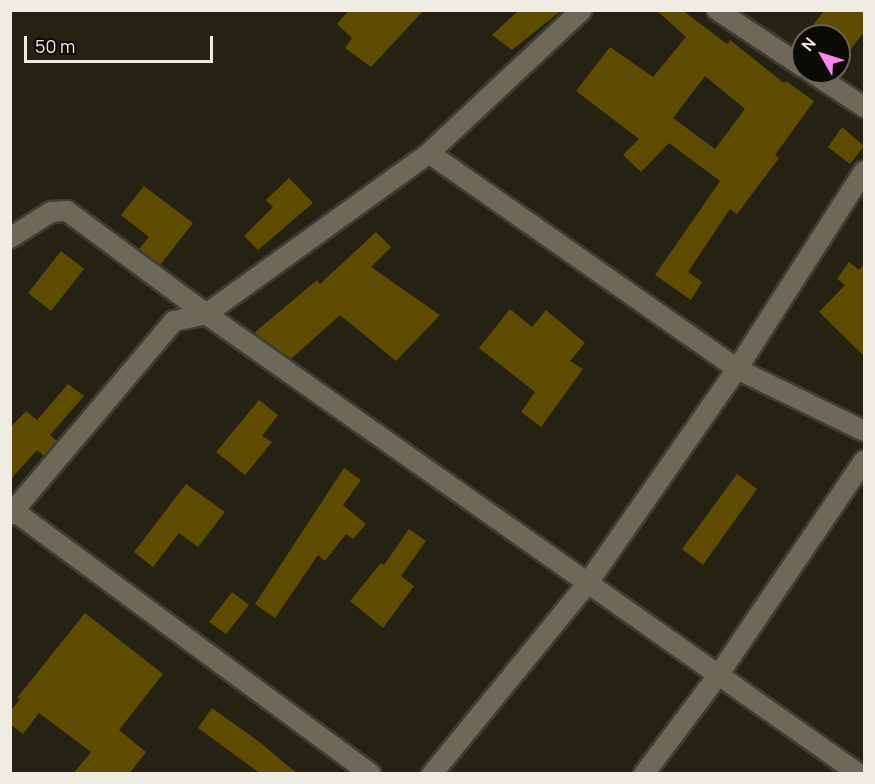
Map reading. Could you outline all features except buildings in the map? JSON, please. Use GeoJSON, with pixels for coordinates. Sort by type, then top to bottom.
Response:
{"type":"FeatureCollection","features":[{"type":"Feature","properties":{"kind":"street"},"geometry":{"type":"LineString","coordinates":[[370,774],[12,513],[174,321],[206,314],[429,153],[582,10]]}},
{"type":"Feature","properties":{"kind":"street"},"geometry":{"type":"LineString","coordinates":[[717,10],[791,58]]}},
{"type":"Feature","properties":{"kind":"street"},"geometry":{"type":"LineString","coordinates":[[829,84],[864,107]]}},
{"type":"Feature","properties":{"kind":"street"},"geometry":{"type":"LineString","coordinates":[[429,153],[737,369],[864,431]]}},
{"type":"Feature","properties":{"kind":"street"},"geometry":{"type":"LineString","coordinates":[[432,774],[586,584],[737,369],[864,171]]}},
{"type":"Feature","properties":{"kind":"street"},"geometry":{"type":"LineString","coordinates":[[10,238],[51,212],[68,211],[206,314],[586,584],[719,674],[859,774]]}},
{"type":"Feature","properties":{"kind":"street"},"geometry":{"type":"LineString","coordinates":[[644,774],[719,674],[864,461]]}}]}
